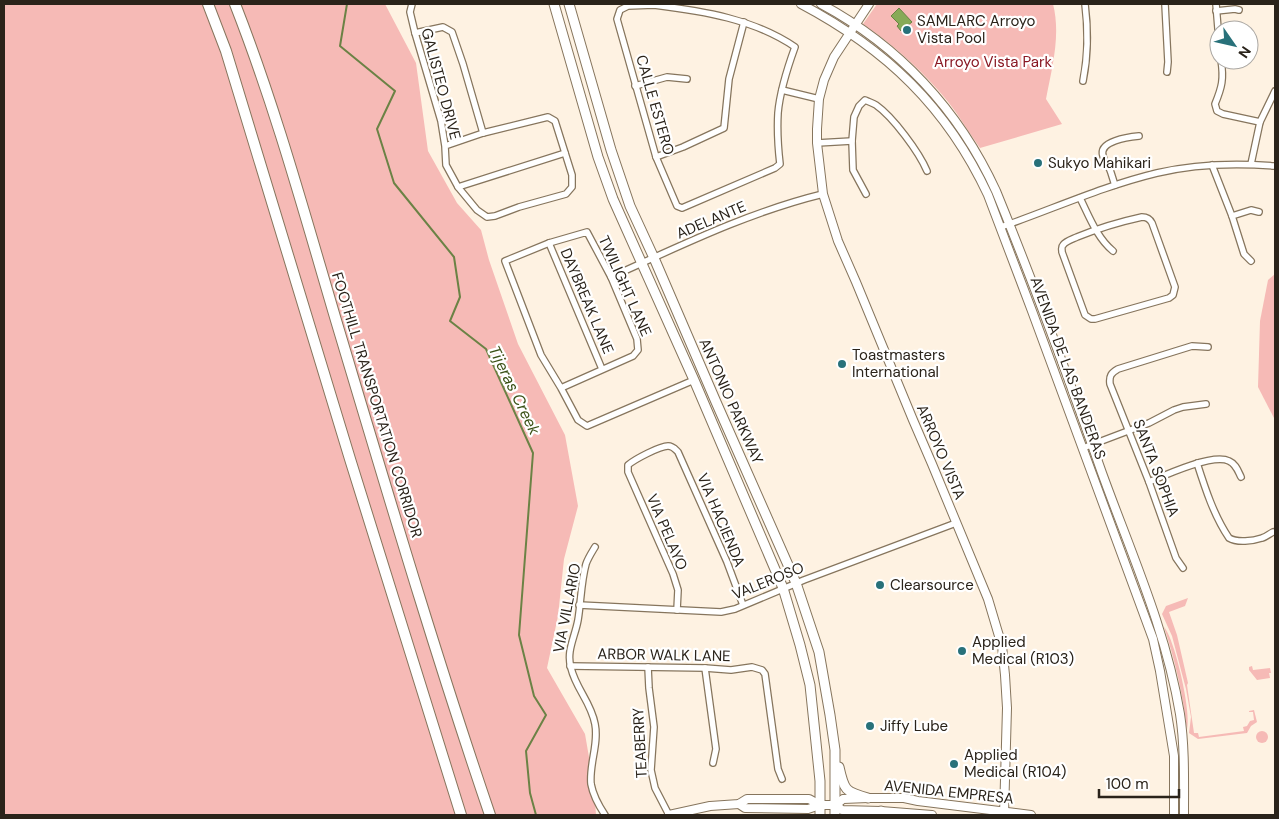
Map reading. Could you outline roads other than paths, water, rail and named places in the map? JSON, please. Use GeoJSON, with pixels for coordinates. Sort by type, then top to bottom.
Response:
{"type":"FeatureCollection","features":[{"type":"Feature","properties":{"kind":"highway"},"geometry":{"type":"LineString","coordinates":[[208,4],[226,51],[461,815]]}},
{"type":"Feature","properties":{"kind":"highway","name":"FOOTHILL TRANSPORTATION CORRIDOR"},"geometry":{"type":"LineString","coordinates":[[235,4],[255,54],[283,142],[407,558],[490,815]]}},
{"type":"Feature","properties":{"kind":"main road","name":"ANTONIO PARKWAY"},"geometry":{"type":"LineString","coordinates":[[554,4],[598,157],[613,199],[694,380],[783,588],[810,685],[818,751],[821,794],[820,815]]}},
{"type":"Feature","properties":{"kind":"main road","name":"ANTONIO PARKWAY"},"geometry":{"type":"LineString","coordinates":[[570,4],[620,179],[630,206],[796,583],[819,652],[835,750],[835,815]]}},
{"type":"Feature","properties":{"kind":"main road","name":"AVENIDA DE LAS BANDERAS"},"geometry":{"type":"LineString","coordinates":[[801,4],[850,33],[884,57],[901,72],[936,111],[956,137],[980,178],[1001,227],[1153,639],[1174,756],[1174,815]]}},
{"type":"Feature","properties":{"kind":"main road","name":"AVENIDA DE LAS BANDERAS"},"geometry":{"type":"LineString","coordinates":[[821,4],[855,24],[908,66],[944,106],[964,132],[988,174],[1010,224],[1162,636],[1173,677],[1180,715],[1183,744],[1184,815]]}},
{"type":"Feature","properties":{"kind":"main road","name":"ARROYO VISTA"},"geometry":{"type":"LineString","coordinates":[[869,4],[834,57],[824,80],[819,99],[817,143],[823,194],[845,260],[988,599],[1002,646],[1008,708],[1004,813]]}},
{"type":"Feature","properties":{"kind":"main road"},"geometry":{"type":"LineString","coordinates":[[1117,539],[1124,548],[1143,598],[1151,605]]}},
{"type":"Feature","properties":{"kind":"main road"},"geometry":{"type":"LineString","coordinates":[[1142,608],[1153,619],[1169,671],[1173,677]]}},
{"type":"Feature","properties":{"kind":"main road"},"geometry":{"type":"LineString","coordinates":[[835,750],[844,786],[851,793],[868,798]]}},
{"type":"Feature","properties":{"kind":"main road","name":"AVENIDA EMPRESA"},"geometry":{"type":"LineString","coordinates":[[669,815],[710,806],[739,804],[746,799],[810,799],[820,806],[836,805],[842,800],[904,798],[1004,813],[1032,815]]}},
{"type":"Feature","properties":{"kind":"main road","name":"AVENIDA EMPRESA"},"geometry":{"type":"LineString","coordinates":[[836,805],[842,810],[881,810],[932,815]]}},
{"type":"Feature","properties":{"kind":"main road"},"geometry":{"type":"LineString","coordinates":[[867,815],[881,810]]}},
{"type":"Feature","properties":{"kind":"street","name":"GALISTEO DRIVE"},"geometry":{"type":"LineString","coordinates":[[412,4],[410,12],[415,33],[441,122],[446,165],[458,187],[477,210],[487,217],[495,216],[566,194],[572,187],[572,175],[565,153]]}},
{"type":"Feature","properties":{"kind":"street"},"geometry":{"type":"LineString","coordinates":[[654,4],[699,10],[744,22],[783,39],[795,48],[782,90],[819,99]]}},
{"type":"Feature","properties":{"kind":"street","name":"CALLE ESTERO"},"geometry":{"type":"LineString","coordinates":[[654,4],[628,6],[620,10],[618,20],[656,157],[677,206],[682,208],[775,168],[780,164],[778,112],[782,90]]}},
{"type":"Feature","properties":{"kind":"street"},"geometry":{"type":"LineString","coordinates":[[1083,81],[1087,36],[1085,4]]}},
{"type":"Feature","properties":{"kind":"street"},"geometry":{"type":"LineString","coordinates":[[1165,4],[1167,72]]}},
{"type":"Feature","properties":{"kind":"street"},"geometry":{"type":"LineString","coordinates":[[1216,4],[1217,20]]}},
{"type":"Feature","properties":{"kind":"street"},"geometry":{"type":"LineString","coordinates":[[1216,11],[1239,10]]}},
{"type":"Feature","properties":{"kind":"street"},"geometry":{"type":"LineString","coordinates":[[656,157],[724,128],[729,80],[744,22]]}},
{"type":"Feature","properties":{"kind":"street"},"geometry":{"type":"LineString","coordinates":[[415,33],[443,27],[452,32],[483,133]]}},
{"type":"Feature","properties":{"kind":"street"},"geometry":{"type":"LineString","coordinates":[[1222,70],[1221,89],[1215,104],[1217,111],[1260,122]]}},
{"type":"Feature","properties":{"kind":"street"},"geometry":{"type":"LineString","coordinates":[[635,86],[667,77],[687,79]]}},
{"type":"Feature","properties":{"kind":"street"},"geometry":{"type":"LineString","coordinates":[[1251,164],[1260,122],[1275,91]]}},
{"type":"Feature","properties":{"kind":"street"},"geometry":{"type":"LineString","coordinates":[[866,194],[853,170],[852,141],[854,118],[859,106],[865,100],[876,105],[896,124],[922,160],[927,171]]}},
{"type":"Feature","properties":{"kind":"street"},"geometry":{"type":"LineString","coordinates":[[445,146],[483,133],[548,117],[556,121],[565,153],[458,187]]}},
{"type":"Feature","properties":{"kind":"street"},"geometry":{"type":"LineString","coordinates":[[1115,185],[1102,154],[1103,148],[1107,143],[1139,136]]}},
{"type":"Feature","properties":{"kind":"street"},"geometry":{"type":"LineString","coordinates":[[817,143],[852,141]]}},
{"type":"Feature","properties":{"kind":"street"},"geometry":{"type":"LineString","coordinates":[[1001,227],[1115,185],[1158,173],[1212,165],[1251,164],[1275,166]]}},
{"type":"Feature","properties":{"kind":"street"},"geometry":{"type":"LineString","coordinates":[[1212,165],[1232,216],[1244,254],[1251,261]]}},
{"type":"Feature","properties":{"kind":"street","name":"ADELANTE"},"geometry":{"type":"LineString","coordinates":[[611,277],[762,212],[793,201],[823,194]]}},
{"type":"Feature","properties":{"kind":"street"},"geometry":{"type":"LineString","coordinates":[[1080,198],[1096,230],[1106,246],[1112,251]]}},
{"type":"Feature","properties":{"kind":"street"},"geometry":{"type":"LineString","coordinates":[[1232,216],[1251,210],[1259,212]]}},
{"type":"Feature","properties":{"kind":"street"},"geometry":{"type":"LineString","coordinates":[[1142,217],[1150,219],[1175,287],[1173,295],[1169,298],[1095,319],[1087,318],[1062,252],[1062,247],[1068,241],[1096,230],[1142,217]]}},
{"type":"Feature","properties":{"kind":"street","name":"TWILIGHT LANE"},"geometry":{"type":"LineString","coordinates":[[548,243],[587,232],[611,277],[637,339],[638,350],[633,356],[602,369]]}},
{"type":"Feature","properties":{"kind":"street"},"geometry":{"type":"LineString","coordinates":[[548,243],[505,261],[541,355],[578,420],[587,426],[694,380]]}},
{"type":"Feature","properties":{"kind":"street","name":"DAYBREAK LANE"},"geometry":{"type":"LineString","coordinates":[[548,243],[602,369]]}},
{"type":"Feature","properties":{"kind":"street","name":"SANTA SOPHIA"},"geometry":{"type":"LineString","coordinates":[[1183,568],[1176,558],[1109,379],[1118,369],[1192,346],[1208,347]]}},
{"type":"Feature","properties":{"kind":"street"},"geometry":{"type":"LineString","coordinates":[[561,388],[602,369]]}},
{"type":"Feature","properties":{"kind":"street"},"geometry":{"type":"LineString","coordinates":[[1083,448],[1150,423],[1174,410],[1206,404]]}},
{"type":"Feature","properties":{"kind":"street","name":"VIA HACIENDA"},"geometry":{"type":"LineString","coordinates":[[628,465],[634,460],[666,446],[673,447],[678,452],[723,553],[743,605]]}},
{"type":"Feature","properties":{"kind":"street"},"geometry":{"type":"LineString","coordinates":[[1149,482],[1187,466],[1222,459],[1235,466],[1241,477]]}},
{"type":"Feature","properties":{"kind":"street"},"geometry":{"type":"LineString","coordinates":[[1197,463],[1213,507],[1229,538],[1238,542],[1262,538],[1273,532]]}},
{"type":"Feature","properties":{"kind":"street","name":"VIA PELAYO"},"geometry":{"type":"LineString","coordinates":[[628,465],[628,472],[673,574],[678,590],[677,610]]}},
{"type":"Feature","properties":{"kind":"street","name":"VALEROSO"},"geometry":{"type":"LineString","coordinates":[[579,605],[721,612],[735,609],[783,588],[956,523]]}},
{"type":"Feature","properties":{"kind":"street","name":"VIA VILLARIO"},"geometry":{"type":"LineString","coordinates":[[595,547],[587,562],[577,622],[569,653],[573,678],[587,699],[595,724],[596,738],[591,786],[595,798],[605,815]]}},
{"type":"Feature","properties":{"kind":"street","name":"ARBOR WALK LANE"},"geometry":{"type":"LineString","coordinates":[[570,666],[731,670],[752,667],[762,670],[765,674],[778,769],[782,779]]}},
{"type":"Feature","properties":{"kind":"street","name":"TEABERRY"},"geometry":{"type":"LineString","coordinates":[[648,667],[654,727],[651,770],[655,788],[669,815]]}},
{"type":"Feature","properties":{"kind":"street"},"geometry":{"type":"LineString","coordinates":[[705,668],[716,749],[713,763]]}},
{"type":"Feature","properties":{"kind":"waterway","name":"Tijeras Creek"},"geometry":{"type":"LineString","coordinates":[[347,4],[340,46],[395,91],[377,129],[394,183],[454,257],[460,297],[450,321],[486,349],[533,453],[519,635],[534,696],[546,715],[526,751],[530,793],[536,815]]}},
{"type":"Feature","properties":{"kind":"place","name":"SAMLARC Arroyo Vista Pool"},"geometry":{"type":"Point","coordinates":[907,30]}},
{"type":"Feature","properties":{"kind":"place","name":"Sukyo Mahikari"},"geometry":{"type":"Point","coordinates":[1038,163]}},
{"type":"Feature","properties":{"kind":"place","name":"Toastmasters International"},"geometry":{"type":"Point","coordinates":[842,364]}},
{"type":"Feature","properties":{"kind":"place","name":"Clearsource"},"geometry":{"type":"Point","coordinates":[880,585]}},
{"type":"Feature","properties":{"kind":"place","name":"Applied Medical (R103)"},"geometry":{"type":"Point","coordinates":[962,651]}},
{"type":"Feature","properties":{"kind":"place","name":"Jiffy Lube"},"geometry":{"type":"Point","coordinates":[870,726]}},
{"type":"Feature","properties":{"kind":"place","name":"Applied Medical (R104)"},"geometry":{"type":"Point","coordinates":[954,764]}},
{"type":"Feature","properties":{"kind":"park label","name":"Arroyo Vista Park"},"geometry":{"type":"Point","coordinates":[993,62]}}]}
